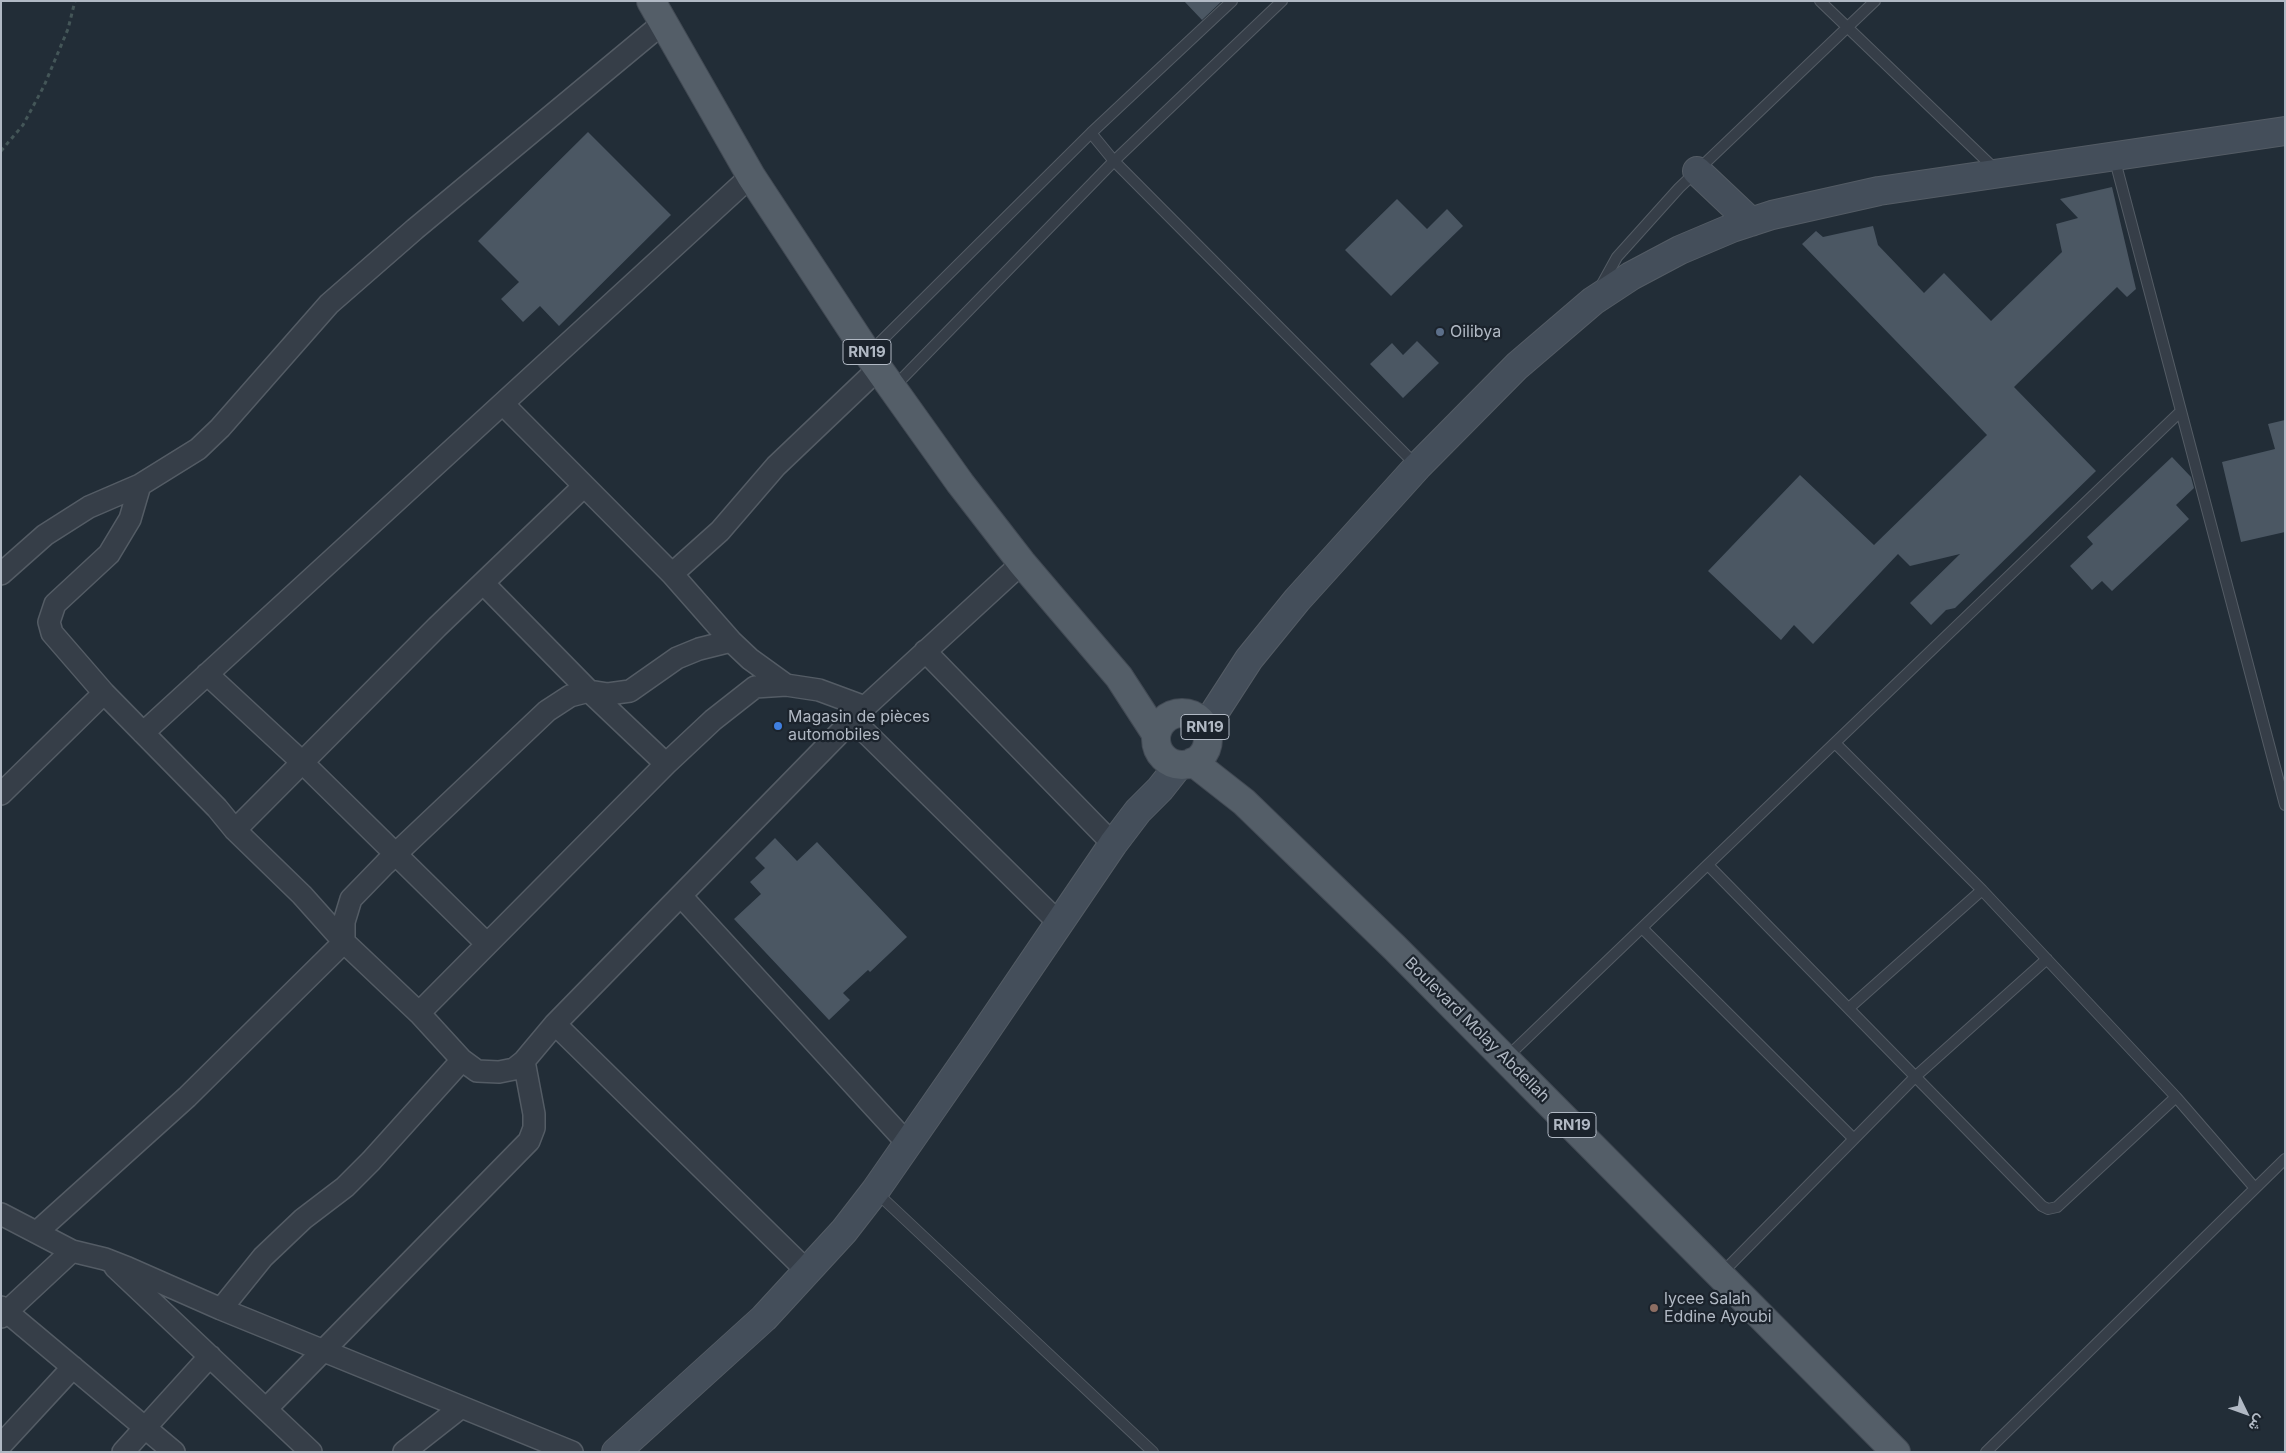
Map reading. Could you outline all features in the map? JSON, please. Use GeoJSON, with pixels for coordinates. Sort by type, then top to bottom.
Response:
{"type":"FeatureCollection","features":[{"type":"Feature","properties":{"kind":"main road","name":"RN19"},"geometry":{"type":"LineString","coordinates":[[657,12],[751,176],[880,370],[960,483],[1022,563],[1119,677],[1183,740]]}},
{"type":"Feature","properties":{"kind":"main road"},"geometry":{"type":"LineString","coordinates":[[616,1452],[764,1318],[808,1272],[875,1191],[1138,810],[1150,780],[1297,600],[1418,466],[1517,366],[1593,301],[1631,276],[1680,250],[1772,215],[1879,192],[2285,131]]}},
{"type":"Feature","properties":{"kind":"main road"},"geometry":{"type":"LineString","coordinates":[[1697,171],[1751,222]]}},
{"type":"Feature","properties":{"kind":"main road","name":"Boulevard Molay Abdellah"},"geometry":{"type":"LineString","coordinates":[[1183,740],[1505,1059],[1896,1452]]}},
{"type":"Feature","properties":{"kind":"street"},"geometry":{"type":"LineString","coordinates":[[1,574],[45,535],[89,507],[140,484],[177,464],[198,449],[220,428],[329,304],[657,12]]}},
{"type":"Feature","properties":{"kind":"street"},"geometry":{"type":"LineString","coordinates":[[144,733],[206,674],[751,176]]}},
{"type":"Feature","properties":{"kind":"street"},"geometry":{"type":"LineString","coordinates":[[672,574],[720,531],[776,466],[880,370]]}},
{"type":"Feature","properties":{"kind":"street"},"geometry":{"type":"LineString","coordinates":[[503,404],[583,487],[672,574],[731,641],[750,659],[786,685]]}},
{"type":"Feature","properties":{"kind":"street"},"geometry":{"type":"LineString","coordinates":[[140,484],[130,519],[108,554],[55,604],[49,622],[52,633],[104,693],[235,830],[302,895],[344,942],[419,1013],[462,1060],[477,1071],[498,1072],[514,1069],[524,1062],[554,1024],[859,713],[1022,563]]}},
{"type":"Feature","properties":{"kind":"street"},"geometry":{"type":"LineString","coordinates":[[235,830],[483,582],[583,487]]}},
{"type":"Feature","properties":{"kind":"street"},"geometry":{"type":"LineString","coordinates":[[483,582],[589,691],[666,764]]}},
{"type":"Feature","properties":{"kind":"street"},"geometry":{"type":"LineString","coordinates":[[37,1232],[187,1097],[344,942],[344,922],[351,899],[396,853],[547,711],[570,696],[589,691],[608,694],[630,690],[677,658],[699,649],[731,641]]}},
{"type":"Feature","properties":{"kind":"street"},"geometry":{"type":"LineString","coordinates":[[925,651],[1113,844]]}},
{"type":"Feature","properties":{"kind":"street"},"geometry":{"type":"LineString","coordinates":[[206,674],[303,763],[486,943]]}},
{"type":"Feature","properties":{"kind":"street"},"geometry":{"type":"LineString","coordinates":[[419,1013],[486,943],[666,764],[720,715],[755,687],[786,685],[819,690],[859,713],[1059,923]]}},
{"type":"Feature","properties":{"kind":"street"},"geometry":{"type":"LineString","coordinates":[[1,794],[104,693]]}},
{"type":"Feature","properties":{"kind":"street"},"geometry":{"type":"LineString","coordinates":[[681,896],[908,1144]]}},
{"type":"Feature","properties":{"kind":"street"},"geometry":{"type":"LineString","coordinates":[[554,1024],[808,1272]]}},
{"type":"Feature","properties":{"kind":"street"},"geometry":{"type":"LineString","coordinates":[[221,1309],[263,1257],[303,1219],[345,1187],[390,1141],[462,1060]]}},
{"type":"Feature","properties":{"kind":"street"},"geometry":{"type":"LineString","coordinates":[[266,1409],[529,1141],[534,1128],[534,1114],[524,1062]]}},
{"type":"Feature","properties":{"kind":"street"},"geometry":{"type":"LineString","coordinates":[[1,1214],[72,1251],[105,1259],[324,1352],[572,1452]]}},
{"type":"Feature","properties":{"kind":"street"},"geometry":{"type":"LineString","coordinates":[[72,1251],[3,1312],[73,1367],[174,1452]]}},
{"type":"Feature","properties":{"kind":"street"},"geometry":{"type":"LineString","coordinates":[[105,1259],[311,1452]]}},
{"type":"Feature","properties":{"kind":"street"},"geometry":{"type":"LineString","coordinates":[[122,1452],[210,1356]]}},
{"type":"Feature","properties":{"kind":"street"},"geometry":{"type":"LineString","coordinates":[[1,1445],[73,1367]]}},
{"type":"Feature","properties":{"kind":"street"},"geometry":{"type":"LineString","coordinates":[[404,1452],[460,1408]]}},
{"type":"Feature","properties":{"kind":"lane"},"geometry":{"type":"LineString","coordinates":[[880,370],[1091,133],[1232,1]]}},
{"type":"Feature","properties":{"kind":"lane"},"geometry":{"type":"LineString","coordinates":[[880,370],[1114,161],[1282,1]]}},
{"type":"Feature","properties":{"kind":"lane"},"geometry":{"type":"LineString","coordinates":[[1820,1],[2000,174]]}},
{"type":"Feature","properties":{"kind":"lane"},"geometry":{"type":"LineString","coordinates":[[1593,301],[1617,257],[1639,231],[1697,171],[1875,1]]}},
{"type":"Feature","properties":{"kind":"lane"},"geometry":{"type":"LineString","coordinates":[[1091,133],[1114,161],[1418,466]]}},
{"type":"Feature","properties":{"kind":"lane"},"geometry":{"type":"LineString","coordinates":[[2114,156],[2280,796],[2285,805]]}},
{"type":"Feature","properties":{"kind":"lane"},"geometry":{"type":"LineString","coordinates":[[1505,1059],[2180,412]]}},
{"type":"Feature","properties":{"kind":"lane"},"geometry":{"type":"LineString","coordinates":[[1835,743],[1982,890],[2176,1097],[2254,1187]]}},
{"type":"Feature","properties":{"kind":"lane"},"geometry":{"type":"LineString","coordinates":[[1708,865],[2042,1206],[2048,1209],[2056,1207],[2176,1097]]}},
{"type":"Feature","properties":{"kind":"lane"},"geometry":{"type":"LineString","coordinates":[[1849,1008],[1982,890]]}},
{"type":"Feature","properties":{"kind":"lane"},"geometry":{"type":"LineString","coordinates":[[1642,928],[1854,1139]]}},
{"type":"Feature","properties":{"kind":"lane"},"geometry":{"type":"LineString","coordinates":[[1720,1274],[1916,1076],[2047,959]]}},
{"type":"Feature","properties":{"kind":"lane"},"geometry":{"type":"LineString","coordinates":[[1986,1452],[2254,1187],[2285,1159]]}},
{"type":"Feature","properties":{"kind":"lane"},"geometry":{"type":"LineString","coordinates":[[875,1191],[1153,1452]]}},
{"type":"Feature","properties":{"kind":"path"},"geometry":{"type":"LineString","coordinates":[[1,151],[23,125],[44,86],[68,29],[75,1]]}},
{"type":"Feature","properties":{"kind":"building"},"geometry":{"type":"Polygon","coordinates":[[[1184,1],[1222,1],[1202,20],[1184,1]]]}},
{"type":"Feature","properties":{"kind":"building"},"geometry":{"type":"Polygon","coordinates":[[[588,132],[671,215],[559,326],[540,306],[523,322],[501,299],[519,282],[478,241],[588,132]]]}},
{"type":"Feature","properties":{"kind":"building"},"geometry":{"type":"Polygon","coordinates":[[[2112,187],[2136,289],[2127,297],[2117,287],[2014,387],[2096,471],[1955,608],[1946,610],[1931,625],[1910,603],[1960,554],[1910,566],[1898,554],[1813,644],[1794,625],[1781,640],[1708,571],[1800,475],[1874,545],[1987,435],[1802,244],[1816,231],[1823,237],[1873,226],[1878,245],[1924,293],[1944,273],[1991,321],[2062,252],[2056,224],[2078,218],[2060,199],[2112,187]]]}},
{"type":"Feature","properties":{"kind":"building"},"geometry":{"type":"Polygon","coordinates":[[[1397,199],[1427,229],[1447,209],[1463,226],[1391,296],[1345,250],[1397,199]]]}},
{"type":"Feature","properties":{"kind":"building"},"geometry":{"type":"Polygon","coordinates":[[[1417,341],[1439,363],[1403,398],[1370,364],[1392,343],[1403,355],[1417,341]]]}},
{"type":"Feature","properties":{"kind":"building"},"geometry":{"type":"Polygon","coordinates":[[[2285,420],[2285,532],[2241,542],[2222,462],[2275,449],[2268,424],[2285,420]]]}},
{"type":"Feature","properties":{"kind":"building"},"geometry":{"type":"Polygon","coordinates":[[[2172,457],[2191,477],[2194,488],[2176,505],[2189,519],[2112,591],[2102,581],[2092,590],[2070,566],[2093,544],[2087,537],[2172,457]]]}},
{"type":"Feature","properties":{"kind":"building"},"geometry":{"type":"Polygon","coordinates":[[[775,838],[797,861],[817,842],[907,937],[870,972],[868,970],[843,993],[850,1000],[829,1020],[734,919],[761,894],[750,882],[765,868],[755,858],[775,838]]]}},
{"type":"Feature","properties":{"kind":"place","name":"Oilibya"},"geometry":{"type":"Point","coordinates":[1440,332]}},
{"type":"Feature","properties":{"kind":"place","name":"Magasin de pièces automobiles"},"geometry":{"type":"Point","coordinates":[778,726]}},
{"type":"Feature","properties":{"kind":"place","name":"lycee Salah Eddine Ayoubi"},"geometry":{"type":"Point","coordinates":[1654,1308]}}]}
